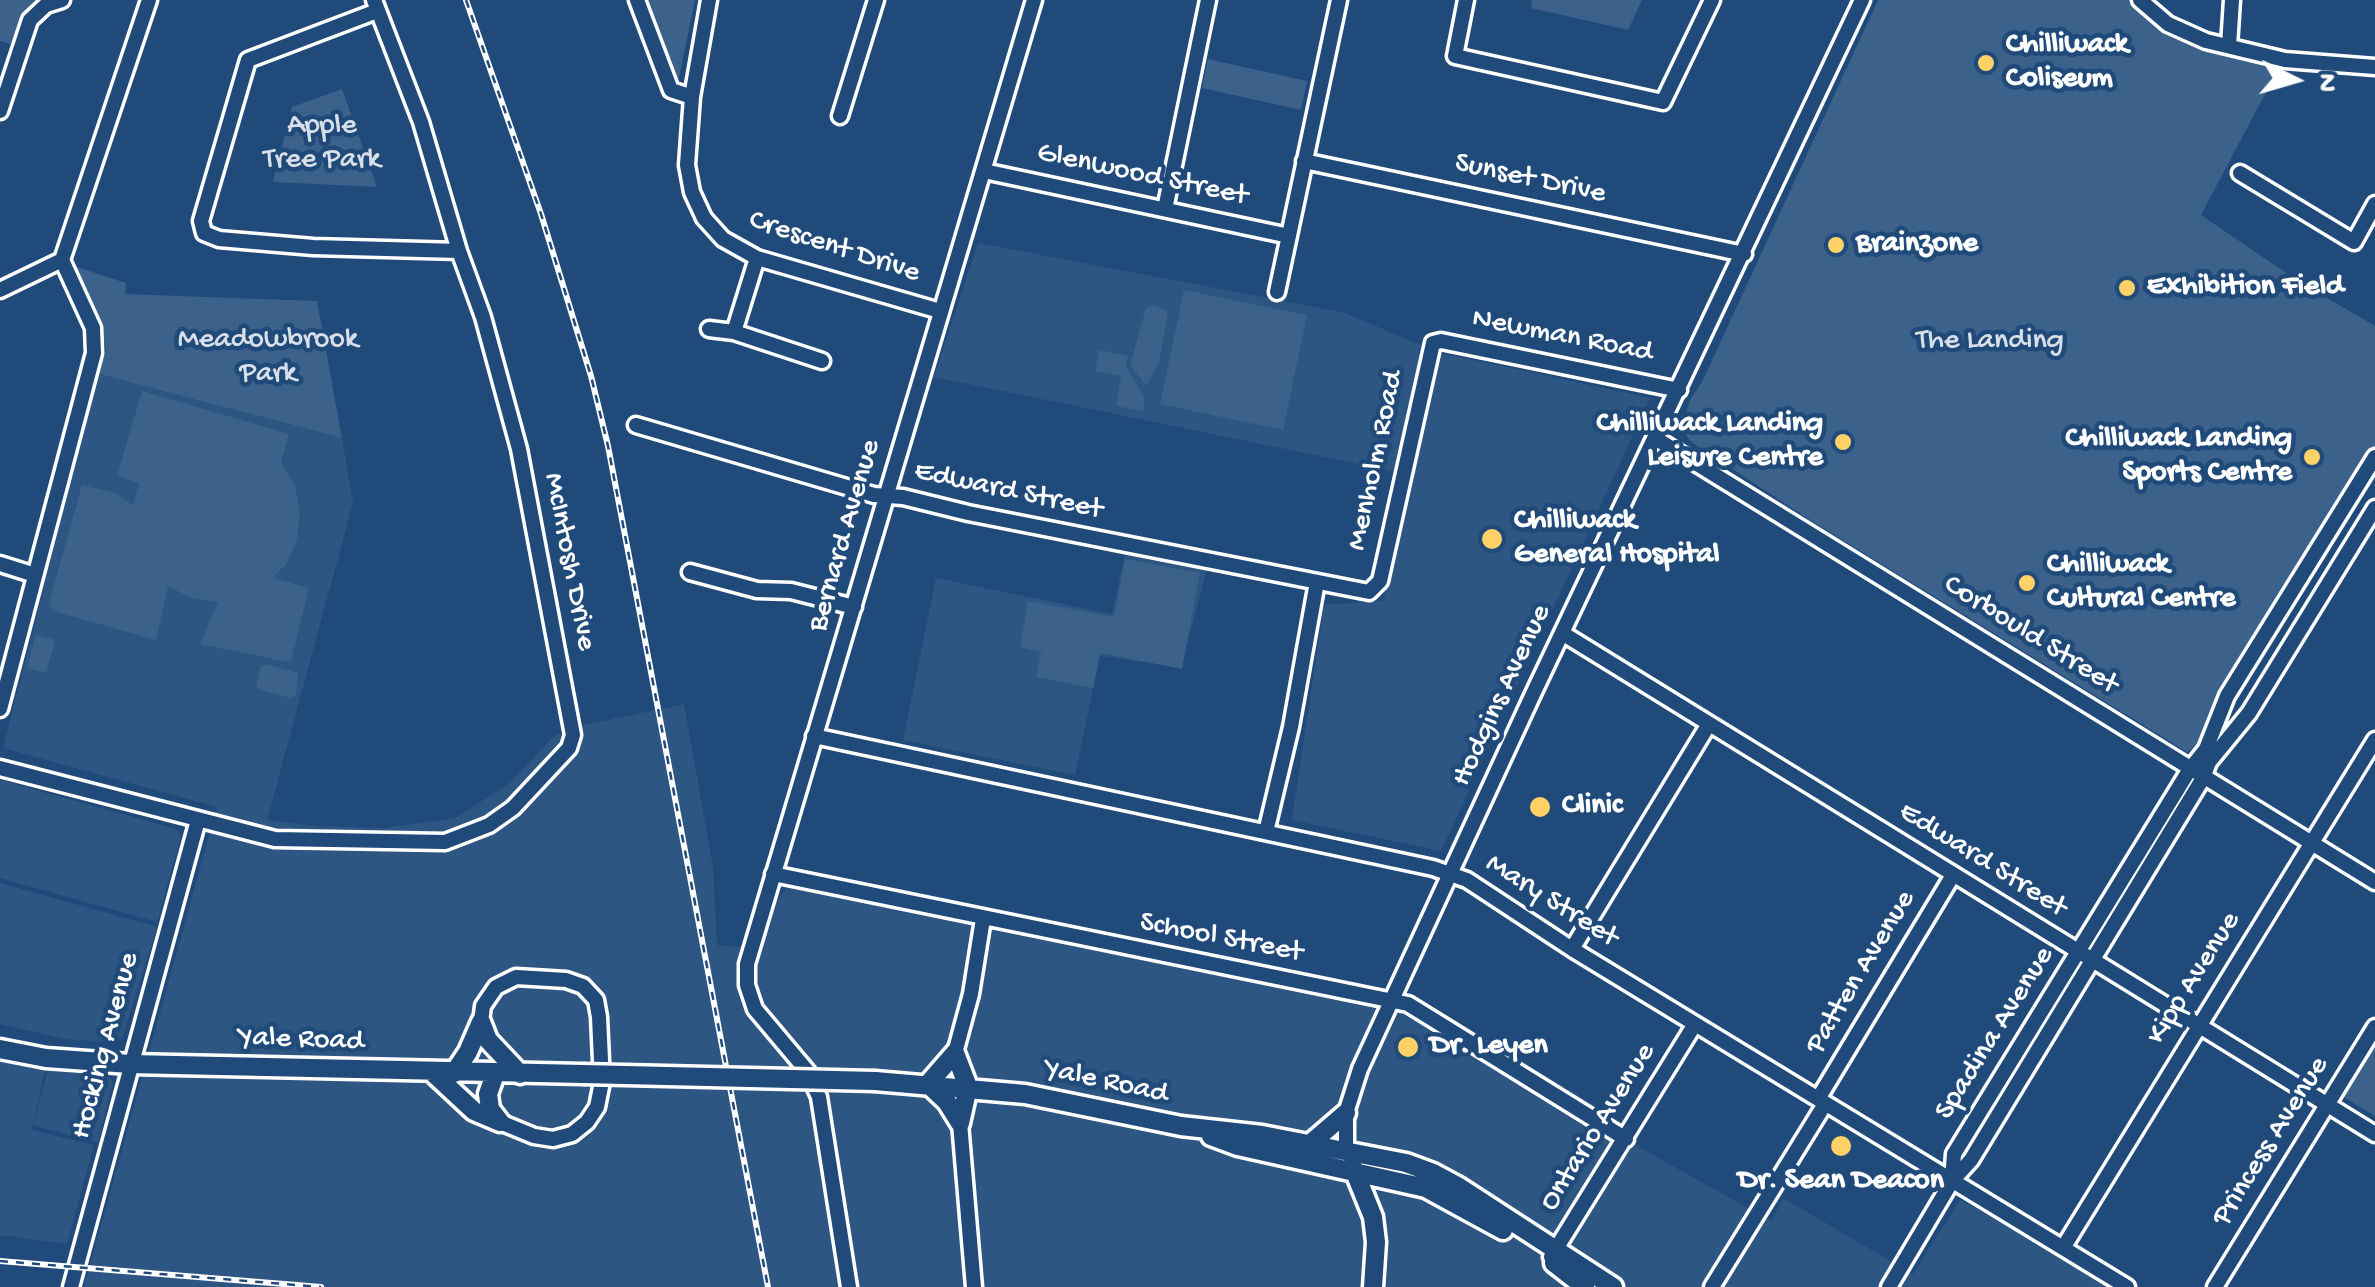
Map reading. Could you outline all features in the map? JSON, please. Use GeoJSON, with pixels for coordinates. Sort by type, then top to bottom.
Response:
{"type":"FeatureCollection","features":[{"type":"Feature","properties":{"kind":"main road"},"geometry":{"type":"LineString","coordinates":[[454,1073],[481,1022]]}},
{"type":"Feature","properties":{"kind":"main road"},"geometry":{"type":"LineString","coordinates":[[481,1022],[488,1040],[520,1074]]}},
{"type":"Feature","properties":{"kind":"main road","name":"Yale Road"},"geometry":{"type":"LineString","coordinates":[[0,1049],[60,1060],[130,1064],[876,1081],[968,1087],[1084,1104],[1180,1126],[1238,1146],[1426,1188],[1598,1284]]}},
{"type":"Feature","properties":{"kind":"main road"},"geometry":{"type":"LineString","coordinates":[[955,1052],[968,1087],[960,1123],[948,1102],[928,1084],[955,1052]]}},
{"type":"Feature","properties":{"kind":"main road"},"geometry":{"type":"LineString","coordinates":[[432,1072],[474,1112],[500,1122]]}},
{"type":"Feature","properties":{"kind":"main road"},"geometry":{"type":"LineString","coordinates":[[495,1074],[488,1094],[490,1109],[500,1122]]}},
{"type":"Feature","properties":{"kind":"main road"},"geometry":{"type":"LineString","coordinates":[[1311,1143],[1346,1113]]}},
{"type":"Feature","properties":{"kind":"main road","name":"Yale Road"},"geometry":{"type":"LineString","coordinates":[[1180,1126],[1311,1143],[1432,1172],[1598,1284]]}},
{"type":"Feature","properties":{"kind":"main road"},"geometry":{"type":"LineString","coordinates":[[1346,1151],[1373,1218],[1373,1287]]}},
{"type":"Feature","properties":{"kind":"main road"},"geometry":{"type":"LineString","coordinates":[[1373,1218],[1383,1190],[1394,1180]]}},
{"type":"Feature","properties":{"kind":"street"},"geometry":{"type":"LineString","coordinates":[[0,111],[30,20],[38,11],[62,0]]}},
{"type":"Feature","properties":{"kind":"street"},"geometry":{"type":"LineString","coordinates":[[0,709],[95,341],[62,260],[150,0]]}},
{"type":"Feature","properties":{"kind":"street"},"geometry":{"type":"LineString","coordinates":[[637,0],[671,90],[692,97]]}},
{"type":"Feature","properties":{"kind":"street","name":"Crescent Drive"},"geometry":{"type":"LineString","coordinates":[[709,0],[692,97],[687,164],[697,206],[712,229],[757,258],[940,312]]}},
{"type":"Feature","properties":{"kind":"street"},"geometry":{"type":"LineString","coordinates":[[840,116],[876,2],[858,0]]}},
{"type":"Feature","properties":{"kind":"street","name":"Bernard Avenue"},"geometry":{"type":"LineString","coordinates":[[849,1287],[819,1097],[808,1072],[762,1019],[748,985],[750,955],[1034,0]]}},
{"type":"Feature","properties":{"kind":"street"},"geometry":{"type":"LineString","coordinates":[[1165,210],[1208,0]]}},
{"type":"Feature","properties":{"kind":"street"},"geometry":{"type":"LineString","coordinates":[[1277,292],[1340,0]]}},
{"type":"Feature","properties":{"kind":"street"},"geometry":{"type":"LineString","coordinates":[[1466,0],[1455,56],[1663,102],[1712,0]]}},
{"type":"Feature","properties":{"kind":"street","name":"Hodgins Avenue"},"geometry":{"type":"LineString","coordinates":[[1346,1151],[1346,1113],[1360,1068],[1862,0]]}},
{"type":"Feature","properties":{"kind":"street"},"geometry":{"type":"LineString","coordinates":[[2140,0],[2180,31],[2229,46],[2285,60],[2375,67]]}},
{"type":"Feature","properties":{"kind":"street"},"geometry":{"type":"LineString","coordinates":[[2229,46],[2232,0]]}},
{"type":"Feature","properties":{"kind":"street"},"geometry":{"type":"LineString","coordinates":[[376,5],[248,60],[201,221],[204,233],[219,239],[312,247],[458,251]]}},
{"type":"Feature","properties":{"kind":"street","name":"McIntosh Drive"},"geometry":{"type":"LineString","coordinates":[[198,820],[276,840],[445,842],[490,825],[513,808],[569,748],[573,736],[519,449],[483,317],[458,251],[421,122],[376,5]]}},
{"type":"Feature","properties":{"kind":"street","name":"Sunset Drive"},"geometry":{"type":"LineString","coordinates":[[1304,161],[1744,254]]}},
{"type":"Feature","properties":{"kind":"street","name":"Glenwood Street"},"geometry":{"type":"LineString","coordinates":[[984,171],[1289,236]]}},
{"type":"Feature","properties":{"kind":"street"},"geometry":{"type":"LineString","coordinates":[[2240,173],[2354,242],[2375,204]]}},
{"type":"Feature","properties":{"kind":"street"},"geometry":{"type":"LineString","coordinates":[[734,332],[757,258]]}},
{"type":"Feature","properties":{"kind":"street"},"geometry":{"type":"LineString","coordinates":[[0,290],[62,260]]}},
{"type":"Feature","properties":{"kind":"street"},"geometry":{"type":"LineString","coordinates":[[709,328],[822,360]]}},
{"type":"Feature","properties":{"kind":"street","name":"Newman Road"},"geometry":{"type":"LineString","coordinates":[[1433,343],[1442,340],[1680,390]]}},
{"type":"Feature","properties":{"kind":"street","name":"Menholm Road"},"geometry":{"type":"LineString","coordinates":[[1374,590],[1380,581],[1433,343]]}},
{"type":"Feature","properties":{"kind":"street","name":"Edward Street"},"geometry":{"type":"LineString","coordinates":[[636,424],[874,495],[1365,592],[1374,590]]}},
{"type":"Feature","properties":{"kind":"street","name":"Corbould Street"},"geometry":{"type":"LineString","coordinates":[[1655,438],[2375,882]]}},
{"type":"Feature","properties":{"kind":"street","name":"Spadina Avenue"},"geometry":{"type":"LineString","coordinates":[[1890,1287],[1952,1181],[1971,1160],[2084,957],[2196,774],[2227,696],[2375,457]]}},
{"type":"Feature","properties":{"kind":"street","name":"Spadina Avenue"},"geometry":{"type":"LineString","coordinates":[[2196,774],[2249,713],[2375,508]]}},
{"type":"Feature","properties":{"kind":"street"},"geometry":{"type":"LineString","coordinates":[[0,564],[34,575]]}},
{"type":"Feature","properties":{"kind":"street"},"geometry":{"type":"LineString","coordinates":[[690,572],[756,590],[790,591],[854,607]]}},
{"type":"Feature","properties":{"kind":"street","name":"Menholm Road"},"geometry":{"type":"LineString","coordinates":[[1266,832],[1291,727],[1317,582]]}},
{"type":"Feature","properties":{"kind":"street","name":"Edward Street"},"geometry":{"type":"LineString","coordinates":[[1562,633],[2375,1134]]}},
{"type":"Feature","properties":{"kind":"street"},"geometry":{"type":"LineString","coordinates":[[1572,950],[1709,724]]}},
{"type":"Feature","properties":{"kind":"street","name":"Mary Street"},"geometry":{"type":"LineString","coordinates":[[814,736],[1266,832],[1467,880],[1572,950],[2063,1248],[2099,1279],[2127,1287]]}},
{"type":"Feature","properties":{"kind":"street","name":"Kipp Avenue"},"geometry":{"type":"LineString","coordinates":[[2063,1248],[2375,740]]}},
{"type":"Feature","properties":{"kind":"street"},"geometry":{"type":"LineString","coordinates":[[0,768],[198,820]]}},
{"type":"Feature","properties":{"kind":"street","name":"Hocking Avenue"},"geometry":{"type":"LineString","coordinates":[[71,1287],[198,820]]}},
{"type":"Feature","properties":{"kind":"street","name":"School Street"},"geometry":{"type":"LineString","coordinates":[[773,874],[1408,1004],[1626,1139]]}},
{"type":"Feature","properties":{"kind":"street","name":"Patten Avenue"},"geometry":{"type":"LineString","coordinates":[[1712,1287],[1953,876]]}},
{"type":"Feature","properties":{"kind":"street"},"geometry":{"type":"LineString","coordinates":[[955,1052],[984,919]]}},
{"type":"Feature","properties":{"kind":"street"},"geometry":{"type":"LineString","coordinates":[[481,1022],[483,1006],[496,987],[516,977],[566,980],[584,986],[596,1000],[602,1082],[598,1107],[587,1122],[572,1134],[553,1138],[534,1136],[500,1122]]}},
{"type":"Feature","properties":{"kind":"street","name":"Ontario Avenue"},"geometry":{"type":"LineString","coordinates":[[1552,1256],[1695,1024]]}},
{"type":"Feature","properties":{"kind":"street","name":"Princess Avenue"},"geometry":{"type":"LineString","coordinates":[[2215,1287],[2375,1027]]}},
{"type":"Feature","properties":{"kind":"street"},"geometry":{"type":"LineString","coordinates":[[960,1123],[974,1287]]}},
{"type":"Feature","properties":{"kind":"shaded area"},"geometry":{"type":"Polygon","coordinates":[[[978,243],[1342,312],[1421,345],[1398,472],[934,377],[978,243]]]}},
{"type":"Feature","properties":{"kind":"shaded area","name":"Chilliwack General Hospital"},"geometry":{"type":"Polygon","coordinates":[[[1436,352],[1650,398],[1441,851],[1292,820],[1324,605],[1383,601],[1413,475],[1436,352]]]}},
{"type":"Feature","properties":{"kind":"shaded area"},"geometry":{"type":"Polygon","coordinates":[[[98,374],[342,438],[353,503],[267,820],[385,828],[455,818],[510,783],[554,736],[580,726],[684,704],[713,867],[717,945],[741,947],[787,888],[1285,986],[1436,1008],[1623,1123],[1639,1147],[1771,1221],[1783,1198],[1913,1274],[1960,1200],[2124,1287],[84,1287],[217,807],[3,748],[98,374]]]}},
{"type":"Feature","properties":{"kind":"shaded area"},"geometry":{"type":"Polygon","coordinates":[[[1126,549],[1208,566],[1181,667],[1100,656],[1075,775],[903,740],[936,578],[1112,614],[1126,549]]]}},
{"type":"Feature","properties":{"kind":"shaded area"},"geometry":{"type":"Polygon","coordinates":[[[0,780],[176,829],[181,836],[157,922],[0,878],[0,780]]]}},
{"type":"Feature","properties":{"kind":"shaded area"},"geometry":{"type":"Polygon","coordinates":[[[0,883],[157,927],[122,1039],[64,1039],[0,1024],[0,883]]]}},
{"type":"Feature","properties":{"kind":"shaded area"},"geometry":{"type":"Polygon","coordinates":[[[0,1060],[45,1070],[33,1124],[49,1066],[105,1072],[113,1082],[98,1143],[32,1125],[32,1130],[94,1145],[67,1244],[0,1235],[0,1060]]]}},
{"type":"Feature","properties":{"kind":"green space"},"geometry":{"type":"Polygon","coordinates":[[[0,0],[38,0],[25,13],[14,45],[0,41],[0,0]]]}},
{"type":"Feature","properties":{"kind":"green space"},"geometry":{"type":"Polygon","coordinates":[[[643,0],[695,0],[676,92],[643,0]]]}},
{"type":"Feature","properties":{"kind":"green space"},"geometry":{"type":"Polygon","coordinates":[[[1532,0],[1642,0],[1628,30],[1531,8],[1532,0]]]}},
{"type":"Feature","properties":{"kind":"green space","name":"The Landing"},"geometry":{"type":"Polygon","coordinates":[[[1878,0],[2135,0],[2151,14],[2281,64],[2201,215],[2298,281],[2375,326],[2375,452],[2202,742],[2187,752],[1813,522],[1690,441],[1685,433],[1683,422],[1691,398],[1702,382],[1878,0]]]}},
{"type":"Feature","properties":{"kind":"green space"},"geometry":{"type":"Polygon","coordinates":[[[1208,59],[1307,81],[1301,110],[1202,88],[1208,59]]]}},
{"type":"Feature","properties":{"kind":"green space","name":"Apple Tree Park"},"geometry":{"type":"Polygon","coordinates":[[[342,89],[377,187],[273,182],[292,107],[342,89]]]}},
{"type":"Feature","properties":{"kind":"green space","name":"Meadowbrook Park"},"geometry":{"type":"Polygon","coordinates":[[[71,265],[126,283],[125,294],[317,301],[342,438],[98,374],[106,350],[102,332],[71,265]]]}},
{"type":"Feature","properties":{"kind":"green space"},"geometry":{"type":"Polygon","coordinates":[[[1184,290],[1307,315],[1283,430],[1160,404],[1184,290]]]}},
{"type":"Feature","properties":{"kind":"green space"},"geometry":{"type":"Polygon","coordinates":[[[1155,305],[1168,312],[1159,363],[1146,386],[1130,365],[1146,308],[1155,305]]]}},
{"type":"Feature","properties":{"kind":"green space"},"geometry":{"type":"Polygon","coordinates":[[[1099,350],[1128,356],[1126,367],[1145,398],[1143,411],[1116,406],[1121,376],[1095,371],[1099,350]]]}},
{"type":"Feature","properties":{"kind":"green space"},"geometry":{"type":"Polygon","coordinates":[[[142,391],[289,434],[281,463],[294,483],[300,511],[297,540],[286,564],[273,578],[309,588],[288,662],[200,644],[218,602],[191,598],[168,586],[156,640],[53,611],[49,603],[82,485],[116,493],[133,506],[139,483],[117,476],[142,391]]]}},
{"type":"Feature","properties":{"kind":"green space"},"geometry":{"type":"Polygon","coordinates":[[[1125,559],[1200,573],[1182,669],[1100,653],[1093,688],[1036,677],[1041,652],[1020,647],[1028,601],[1114,617],[1125,559]]]}},
{"type":"Feature","properties":{"kind":"green space"},"geometry":{"type":"Polygon","coordinates":[[[36,635],[55,640],[46,673],[27,668],[36,635]]]}},
{"type":"Feature","properties":{"kind":"green space"},"geometry":{"type":"Polygon","coordinates":[[[261,666],[298,673],[296,695],[291,698],[258,689],[261,666]]]}},
{"type":"Feature","properties":{"kind":"green space"},"geometry":{"type":"Polygon","coordinates":[[[2375,1043],[2375,1116],[2342,1096],[2375,1043]]]}},
{"type":"Feature","properties":{"kind":"railway"},"geometry":{"type":"LineString","coordinates":[[466,0],[541,214],[591,376],[608,446],[768,1287]]}},
{"type":"Feature","properties":{"kind":"railway"},"geometry":{"type":"LineString","coordinates":[[0,1261],[321,1287]]}},
{"type":"Feature","properties":{"kind":"place","name":"Chilliwack Coliseum"},"geometry":{"type":"Point","coordinates":[1986,63]}},
{"type":"Feature","properties":{"kind":"place","name":"Brainzone"},"geometry":{"type":"Point","coordinates":[1836,245]}},
{"type":"Feature","properties":{"kind":"place","name":"Exhibition Field"},"geometry":{"type":"Point","coordinates":[2127,288]}},
{"type":"Feature","properties":{"kind":"place","name":"Chilliwack Landing Leisure Centre"},"geometry":{"type":"Point","coordinates":[1843,442]}},
{"type":"Feature","properties":{"kind":"place","name":"Chilliwack Landing Sports Centre"},"geometry":{"type":"Point","coordinates":[2312,457]}},
{"type":"Feature","properties":{"kind":"place","name":"Chilliwack General Hospital"},"geometry":{"type":"Point","coordinates":[1492,539]}},
{"type":"Feature","properties":{"kind":"place","name":"Chilliwack Cultural Centre"},"geometry":{"type":"Point","coordinates":[2027,583]}},
{"type":"Feature","properties":{"kind":"place","name":"Clinic"},"geometry":{"type":"Point","coordinates":[1540,807]}},
{"type":"Feature","properties":{"kind":"place","name":"Dr. Leyen"},"geometry":{"type":"Point","coordinates":[1408,1047]}},
{"type":"Feature","properties":{"kind":"place","name":"Dr. Sean Deacon"},"geometry":{"type":"Point","coordinates":[1841,1146]}}]}
